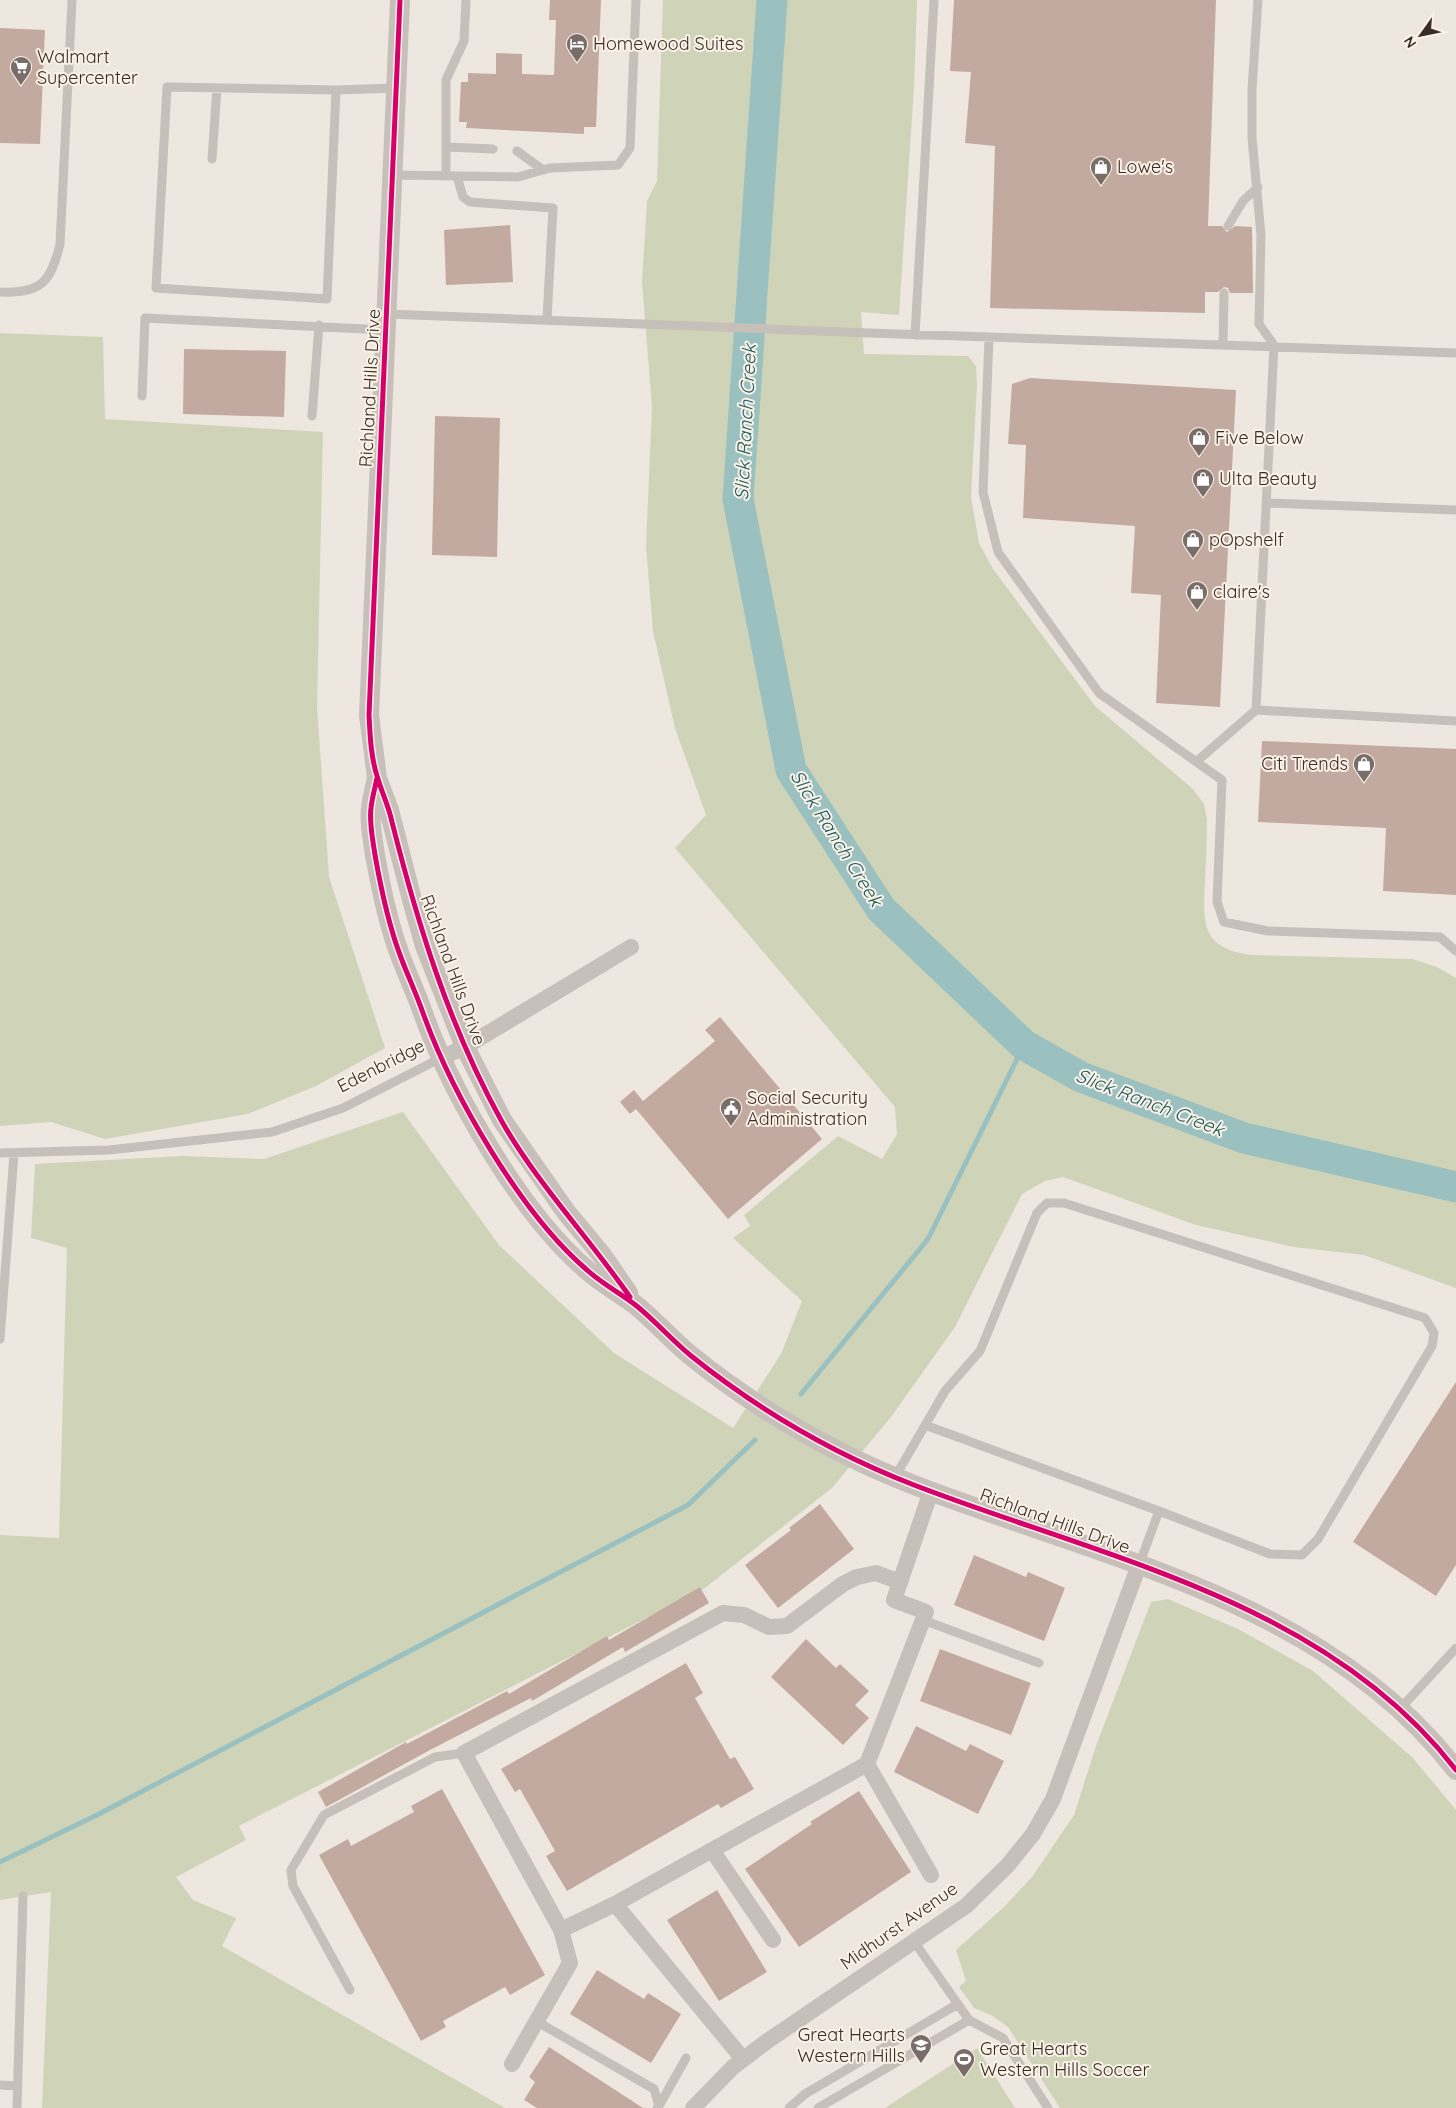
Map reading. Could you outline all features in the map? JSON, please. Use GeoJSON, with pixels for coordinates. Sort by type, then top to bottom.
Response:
{"type":"FeatureCollection","features":[{"type":"Feature","properties":{"kind":"street","name":"Richland Hills Drive"},"geometry":{"type":"LineString","coordinates":[[400,0],[369,715],[377,778],[390,810],[425,946],[465,1047],[502,1120],[566,1212],[601,1254],[636,1306]]}},
{"type":"Feature","properties":{"kind":"street","name":"Richland Hills Drive"},"geometry":{"type":"LineString","coordinates":[[377,778],[370,811],[379,879],[400,955],[441,1058],[488,1145],[522,1195],[547,1228],[586,1270],[636,1306],[690,1355],[740,1392],[842,1454],[932,1491],[1139,1565],[1243,1607],[1304,1638],[1356,1675],[1399,1710],[1456,1770]]}},
{"type":"Feature","properties":{"kind":"street","name":"Edenbridge"},"geometry":{"type":"LineString","coordinates":[[441,1058],[465,1047],[631,947]]}},
{"type":"Feature","properties":{"kind":"street"},"geometry":{"type":"LineString","coordinates":[[561,1930],[615,1904],[867,1764],[926,1612],[894,1600],[932,1491]]}},
{"type":"Feature","properties":{"kind":"street","name":"Midhurst Avenue"},"geometry":{"type":"LineString","coordinates":[[693,2108],[744,2059],[913,1940],[966,1906],[1008,1865],[1033,1834],[1053,1799],[1139,1565]]}},
{"type":"Feature","properties":{"kind":"street"},"geometry":{"type":"LineString","coordinates":[[512,2064],[570,1963],[561,1930],[464,1753],[723,1613],[744,1615],[769,1627],[788,1626],[843,1584],[857,1577],[876,1573],[900,1582]]}},
{"type":"Feature","properties":{"kind":"street"},"geometry":{"type":"LineString","coordinates":[[867,1764],[931,1875]]}},
{"type":"Feature","properties":{"kind":"street"},"geometry":{"type":"LineString","coordinates":[[712,1850],[774,1940]]}},
{"type":"Feature","properties":{"kind":"street"},"geometry":{"type":"LineString","coordinates":[[615,1904],[744,2059]]}},
{"type":"Feature","properties":{"kind":"lane"},"geometry":{"type":"LineString","coordinates":[[0,292],[16,293],[34,288],[48,279],[58,254],[72,0]]}},
{"type":"Feature","properties":{"kind":"lane"},"geometry":{"type":"LineString","coordinates":[[446,176],[446,80],[464,41],[466,0]]}},
{"type":"Feature","properties":{"kind":"lane"},"geometry":{"type":"LineString","coordinates":[[393,175],[518,177],[543,170],[618,165],[630,148],[636,0]]}},
{"type":"Feature","properties":{"kind":"lane"},"geometry":{"type":"LineString","coordinates":[[916,335],[934,0]]}},
{"type":"Feature","properties":{"kind":"lane"},"geometry":{"type":"LineString","coordinates":[[1256,710],[1274,345],[1259,324],[1261,235],[1252,138],[1252,90],[1258,0]]}},
{"type":"Feature","properties":{"kind":"lane"},"geometry":{"type":"LineString","coordinates":[[336,90],[327,299],[156,288],[167,87],[336,90],[396,88]]}},
{"type":"Feature","properties":{"kind":"lane"},"geometry":{"type":"LineString","coordinates":[[212,159],[217,88]]}},
{"type":"Feature","properties":{"kind":"lane"},"geometry":{"type":"LineString","coordinates":[[446,147],[493,149]]}},
{"type":"Feature","properties":{"kind":"lane"},"geometry":{"type":"LineString","coordinates":[[517,151],[543,170]]}},
{"type":"Feature","properties":{"kind":"lane"},"geometry":{"type":"LineString","coordinates":[[457,176],[463,197],[470,202],[553,208],[547,320]]}},
{"type":"Feature","properties":{"kind":"lane"},"geometry":{"type":"LineString","coordinates":[[1228,226],[1243,201],[1258,187]]}},
{"type":"Feature","properties":{"kind":"lane"},"geometry":{"type":"LineString","coordinates":[[1223,343],[1224,292]]}},
{"type":"Feature","properties":{"kind":"lane"},"geometry":{"type":"LineString","coordinates":[[142,396],[145,318],[319,326],[386,322],[547,320],[916,335],[1223,343],[1456,352]]}},
{"type":"Feature","properties":{"kind":"lane"},"geometry":{"type":"LineString","coordinates":[[312,416],[319,326]]}},
{"type":"Feature","properties":{"kind":"lane"},"geometry":{"type":"LineString","coordinates":[[989,337],[983,492],[998,552],[1099,693],[1222,780],[1217,902],[1224,922],[1268,931],[1440,937],[1456,951]]}},
{"type":"Feature","properties":{"kind":"lane"},"geometry":{"type":"LineString","coordinates":[[1267,503],[1456,510]]}},
{"type":"Feature","properties":{"kind":"lane"},"geometry":{"type":"LineString","coordinates":[[1196,762],[1256,710],[1456,721]]}},
{"type":"Feature","properties":{"kind":"lane","name":"Edenbridge"},"geometry":{"type":"LineString","coordinates":[[0,1153],[109,1150],[272,1132],[343,1108],[441,1058]]}},
{"type":"Feature","properties":{"kind":"lane"},"geometry":{"type":"LineString","coordinates":[[0,1339],[14,1154]]}},
{"type":"Feature","properties":{"kind":"lane"},"geometry":{"type":"LineString","coordinates":[[895,1477],[945,1390],[980,1351],[1036,1213],[1046,1203],[1064,1203],[1425,1318],[1434,1333],[1432,1346],[1318,1540],[1302,1554],[1270,1554],[925,1425]]}},
{"type":"Feature","properties":{"kind":"lane"},"geometry":{"type":"LineString","coordinates":[[1139,1565],[1159,1511]]}},
{"type":"Feature","properties":{"kind":"lane"},"geometry":{"type":"LineString","coordinates":[[923,1620],[1039,1664]]}},
{"type":"Feature","properties":{"kind":"lane"},"geometry":{"type":"LineString","coordinates":[[1399,1710],[1456,1648]]}},
{"type":"Feature","properties":{"kind":"lane"},"geometry":{"type":"LineString","coordinates":[[350,1990],[293,1886],[291,1870],[324,1815],[435,1757],[464,1753]]}},
{"type":"Feature","properties":{"kind":"lane"},"geometry":{"type":"LineString","coordinates":[[16,2108],[23,1896]]}},
{"type":"Feature","properties":{"kind":"lane"},"geometry":{"type":"LineString","coordinates":[[913,1940],[969,2020],[1003,2038],[1048,2108]]}},
{"type":"Feature","properties":{"kind":"lane"},"geometry":{"type":"LineString","coordinates":[[789,2108],[805,2094],[958,2004]]}},
{"type":"Feature","properties":{"kind":"lane"},"geometry":{"type":"LineString","coordinates":[[818,2108],[969,2020]]}},
{"type":"Feature","properties":{"kind":"lane"},"geometry":{"type":"LineString","coordinates":[[536,2021],[654,2089],[658,2107]]}},
{"type":"Feature","properties":{"kind":"lane"},"geometry":{"type":"LineString","coordinates":[[658,2107],[686,2058]]}},
{"type":"Feature","properties":{"kind":"lane"},"geometry":{"type":"LineString","coordinates":[[0,2085],[18,2086]]}},
{"type":"Feature","properties":{"kind":"green space"},"geometry":{"type":"Polygon","coordinates":[[[663,0],[917,0],[914,87],[899,315],[861,312],[864,354],[968,356],[976,366],[977,385],[971,497],[979,543],[993,569],[1095,706],[1193,789],[1204,804],[1207,819],[1204,910],[1209,932],[1214,940],[1223,947],[1235,952],[1252,955],[1412,959],[1437,967],[1456,978],[1456,1288],[1364,1255],[1294,1247],[1196,1225],[1063,1177],[1045,1181],[1022,1194],[955,1327],[891,1417],[832,1488],[705,1588],[239,1826],[246,1840],[176,1877],[193,1900],[236,1918],[222,1946],[505,2108],[42,2108],[51,1892],[0,1900],[0,1535],[59,1538],[67,1248],[31,1238],[35,1164],[182,1156],[264,1159],[403,1112],[499,1245],[614,1353],[733,1428],[781,1354],[802,1301],[733,1238],[750,1226],[744,1215],[838,1136],[882,1159],[897,1134],[895,1107],[675,848],[706,815],[675,728],[653,631],[646,546],[652,407],[642,282],[647,201],[657,181],[663,0]]]}},
{"type":"Feature","properties":{"kind":"green space"},"geometry":{"type":"Polygon","coordinates":[[[0,333],[103,337],[105,419],[323,432],[317,707],[329,877],[385,1048],[316,1086],[248,1114],[105,1139],[51,1122],[0,1126],[0,333]]]}},
{"type":"Feature","properties":{"kind":"green space"},"geometry":{"type":"Polygon","coordinates":[[[1168,1599],[1238,1629],[1313,1671],[1413,1758],[1456,1810],[1456,2108],[1060,2108],[1008,2027],[991,2015],[974,2008],[959,1987],[966,1981],[956,1950],[1003,1908],[1032,1877],[1074,1815],[1096,1746],[1151,1602],[1168,1599]]]}},
{"type":"Feature","properties":{"kind":"green space","name":"Great Hearts Western Hills Soccer"},"geometry":{"type":"Polygon","coordinates":[[[977,2048],[1015,2108],[885,2108],[977,2048]]]}},
{"type":"Feature","properties":{"kind":"building","name":"Homewood Suites"},"geometry":{"type":"Polygon","coordinates":[[[550,0],[601,0],[596,127],[584,127],[584,134],[466,128],[467,122],[459,122],[461,82],[468,82],[468,73],[496,74],[496,53],[522,54],[522,74],[554,75],[556,20],[549,20],[550,0]]]}},
{"type":"Feature","properties":{"kind":"building","name":"Lowe's"},"geometry":{"type":"Polygon","coordinates":[[[954,0],[1216,0],[1208,226],[1222,226],[1227,232],[1235,226],[1252,227],[1253,293],[1230,293],[1228,288],[1224,287],[1218,292],[1205,292],[1205,313],[990,308],[995,146],[965,143],[971,72],[950,71],[954,0]]]}},
{"type":"Feature","properties":{"kind":"building","name":"Walmart Supercenter"},"geometry":{"type":"Polygon","coordinates":[[[0,28],[45,30],[40,144],[0,143],[0,28]]]}},
{"type":"Feature","properties":{"kind":"building"},"geometry":{"type":"Polygon","coordinates":[[[510,225],[513,282],[446,285],[444,230],[510,225]]]}},
{"type":"Feature","properties":{"kind":"building"},"geometry":{"type":"Polygon","coordinates":[[[184,349],[286,351],[284,417],[183,414],[184,349]]]}},
{"type":"Feature","properties":{"kind":"building"},"geometry":{"type":"Polygon","coordinates":[[[1030,378],[1236,390],[1220,707],[1156,703],[1161,595],[1131,593],[1135,526],[1023,518],[1026,445],[1008,444],[1012,384],[1030,378]]]}},
{"type":"Feature","properties":{"kind":"building"},"geometry":{"type":"Polygon","coordinates":[[[435,416],[500,418],[497,557],[432,555],[435,416]]]}},
{"type":"Feature","properties":{"kind":"building"},"geometry":{"type":"Polygon","coordinates":[[[1262,741],[1456,749],[1456,895],[1383,891],[1386,828],[1258,822],[1262,741]]]}},
{"type":"Feature","properties":{"kind":"building","name":"Social Security Administration"},"geometry":{"type":"Polygon","coordinates":[[[720,1017],[822,1139],[728,1219],[636,1109],[630,1114],[620,1102],[634,1090],[643,1101],[715,1041],[705,1030],[720,1017]]]}},
{"type":"Feature","properties":{"kind":"building"},"geometry":{"type":"Polygon","coordinates":[[[1456,1382],[1456,1565],[1436,1596],[1353,1542],[1456,1382]]]}},
{"type":"Feature","properties":{"kind":"building"},"geometry":{"type":"Polygon","coordinates":[[[820,1504],[854,1549],[778,1608],[745,1565],[791,1530],[789,1528],[820,1504]]]}},
{"type":"Feature","properties":{"kind":"building"},"geometry":{"type":"Polygon","coordinates":[[[974,1555],[1026,1577],[1028,1572],[1065,1588],[1044,1641],[954,1605],[974,1555]]]}},
{"type":"Feature","properties":{"kind":"building"},"geometry":{"type":"Polygon","coordinates":[[[700,1587],[709,1603],[625,1652],[623,1647],[532,1701],[531,1698],[430,1750],[326,1807],[318,1792],[406,1742],[407,1744],[507,1691],[509,1694],[607,1636],[609,1640],[700,1587]]]}},
{"type":"Feature","properties":{"kind":"building"},"geometry":{"type":"Polygon","coordinates":[[[806,1639],[836,1668],[840,1664],[869,1691],[855,1705],[869,1718],[843,1745],[771,1677],[806,1639]]]}},
{"type":"Feature","properties":{"kind":"building"},"geometry":{"type":"Polygon","coordinates":[[[940,1649],[1031,1683],[1011,1735],[920,1701],[940,1649]]]}},
{"type":"Feature","properties":{"kind":"building"},"geometry":{"type":"Polygon","coordinates":[[[686,1663],[703,1693],[695,1698],[730,1759],[735,1757],[754,1789],[721,1808],[718,1804],[567,1891],[546,1856],[555,1851],[520,1789],[515,1792],[501,1769],[686,1663]]]}},
{"type":"Feature","properties":{"kind":"building"},"geometry":{"type":"Polygon","coordinates":[[[916,1726],[966,1751],[970,1744],[1004,1761],[978,1814],[894,1772],[916,1726]]]}},
{"type":"Feature","properties":{"kind":"building"},"geometry":{"type":"Polygon","coordinates":[[[442,1789],[545,1975],[510,1995],[505,1987],[443,2021],[446,2027],[421,2041],[319,1855],[348,1839],[351,1846],[414,1812],[411,1806],[442,1789]]]}},
{"type":"Feature","properties":{"kind":"building"},"geometry":{"type":"Polygon","coordinates":[[[859,1791],[911,1872],[799,1947],[745,1869],[812,1824],[810,1822],[859,1791]]]}},
{"type":"Feature","properties":{"kind":"building"},"geometry":{"type":"Polygon","coordinates":[[[717,1890],[767,1972],[719,2001],[667,1920],[717,1890]]]}},
{"type":"Feature","properties":{"kind":"building"},"geometry":{"type":"Polygon","coordinates":[[[597,1970],[644,1999],[648,1993],[681,2014],[651,2063],[570,2014],[597,1970]]]}},
{"type":"Feature","properties":{"kind":"building"},"geometry":{"type":"Polygon","coordinates":[[[549,2047],[643,2108],[537,2108],[524,2100],[535,2082],[529,2077],[549,2047]]]}},
{"type":"Feature","properties":{"kind":"waterway","name":"Slick Ranch Creek"},"geometry":{"type":"LineString","coordinates":[[772,0],[738,499],[791,770],[881,909],[1024,1045],[1081,1077],[1244,1138],[1456,1187]]}},
{"type":"Feature","properties":{"kind":"waterway"},"geometry":{"type":"LineString","coordinates":[[801,1394],[928,1239],[1024,1045]]}},
{"type":"Feature","properties":{"kind":"waterway"},"geometry":{"type":"LineString","coordinates":[[0,1862],[97,1815],[688,1505],[755,1440]]}},
{"type":"Feature","properties":{"kind":"cycle path"},"geometry":{"type":"LineString","coordinates":[[400,0],[369,715],[372,755],[391,816],[424,937],[451,1012],[482,1084],[501,1120],[530,1166],[630,1297]]}},
{"type":"Feature","properties":{"kind":"cycle path"},"geometry":{"type":"LineString","coordinates":[[377,778],[371,804],[370,820],[382,893],[396,943],[436,1045],[470,1115],[491,1151],[538,1218],[562,1246],[587,1270],[638,1307],[683,1349],[742,1394],[797,1429],[855,1459],[914,1485],[1134,1563],[1207,1592],[1277,1625],[1343,1664],[1403,1712],[1456,1770]]}},
{"type":"Feature","properties":{"kind":"place","name":"Homewood Suites"},"geometry":{"type":"Point","coordinates":[577,63]}},
{"type":"Feature","properties":{"kind":"place","name":"Walmart Supercenter"},"geometry":{"type":"Point","coordinates":[21,86]}},
{"type":"Feature","properties":{"kind":"place","name":"Lowe's"},"geometry":{"type":"Point","coordinates":[1101,186]}},
{"type":"Feature","properties":{"kind":"place","name":"Five Below"},"geometry":{"type":"Point","coordinates":[1199,457]}},
{"type":"Feature","properties":{"kind":"place","name":"Ulta Beauty"},"geometry":{"type":"Point","coordinates":[1203,498]}},
{"type":"Feature","properties":{"kind":"place","name":"pOpshelf"},"geometry":{"type":"Point","coordinates":[1193,559]}},
{"type":"Feature","properties":{"kind":"place","name":"claire's"},"geometry":{"type":"Point","coordinates":[1197,611]}},
{"type":"Feature","properties":{"kind":"place","name":"Citi Trends"},"geometry":{"type":"Point","coordinates":[1364,783]}},
{"type":"Feature","properties":{"kind":"place","name":"Social Security Administration"},"geometry":{"type":"Point","coordinates":[731,1127]}},
{"type":"Feature","properties":{"kind":"place","name":"Great Hearts Western Hills"},"geometry":{"type":"Point","coordinates":[921,2064]}},
{"type":"Feature","properties":{"kind":"place","name":"Great Hearts Western Hills Soccer"},"geometry":{"type":"Point","coordinates":[964,2078]}}]}
